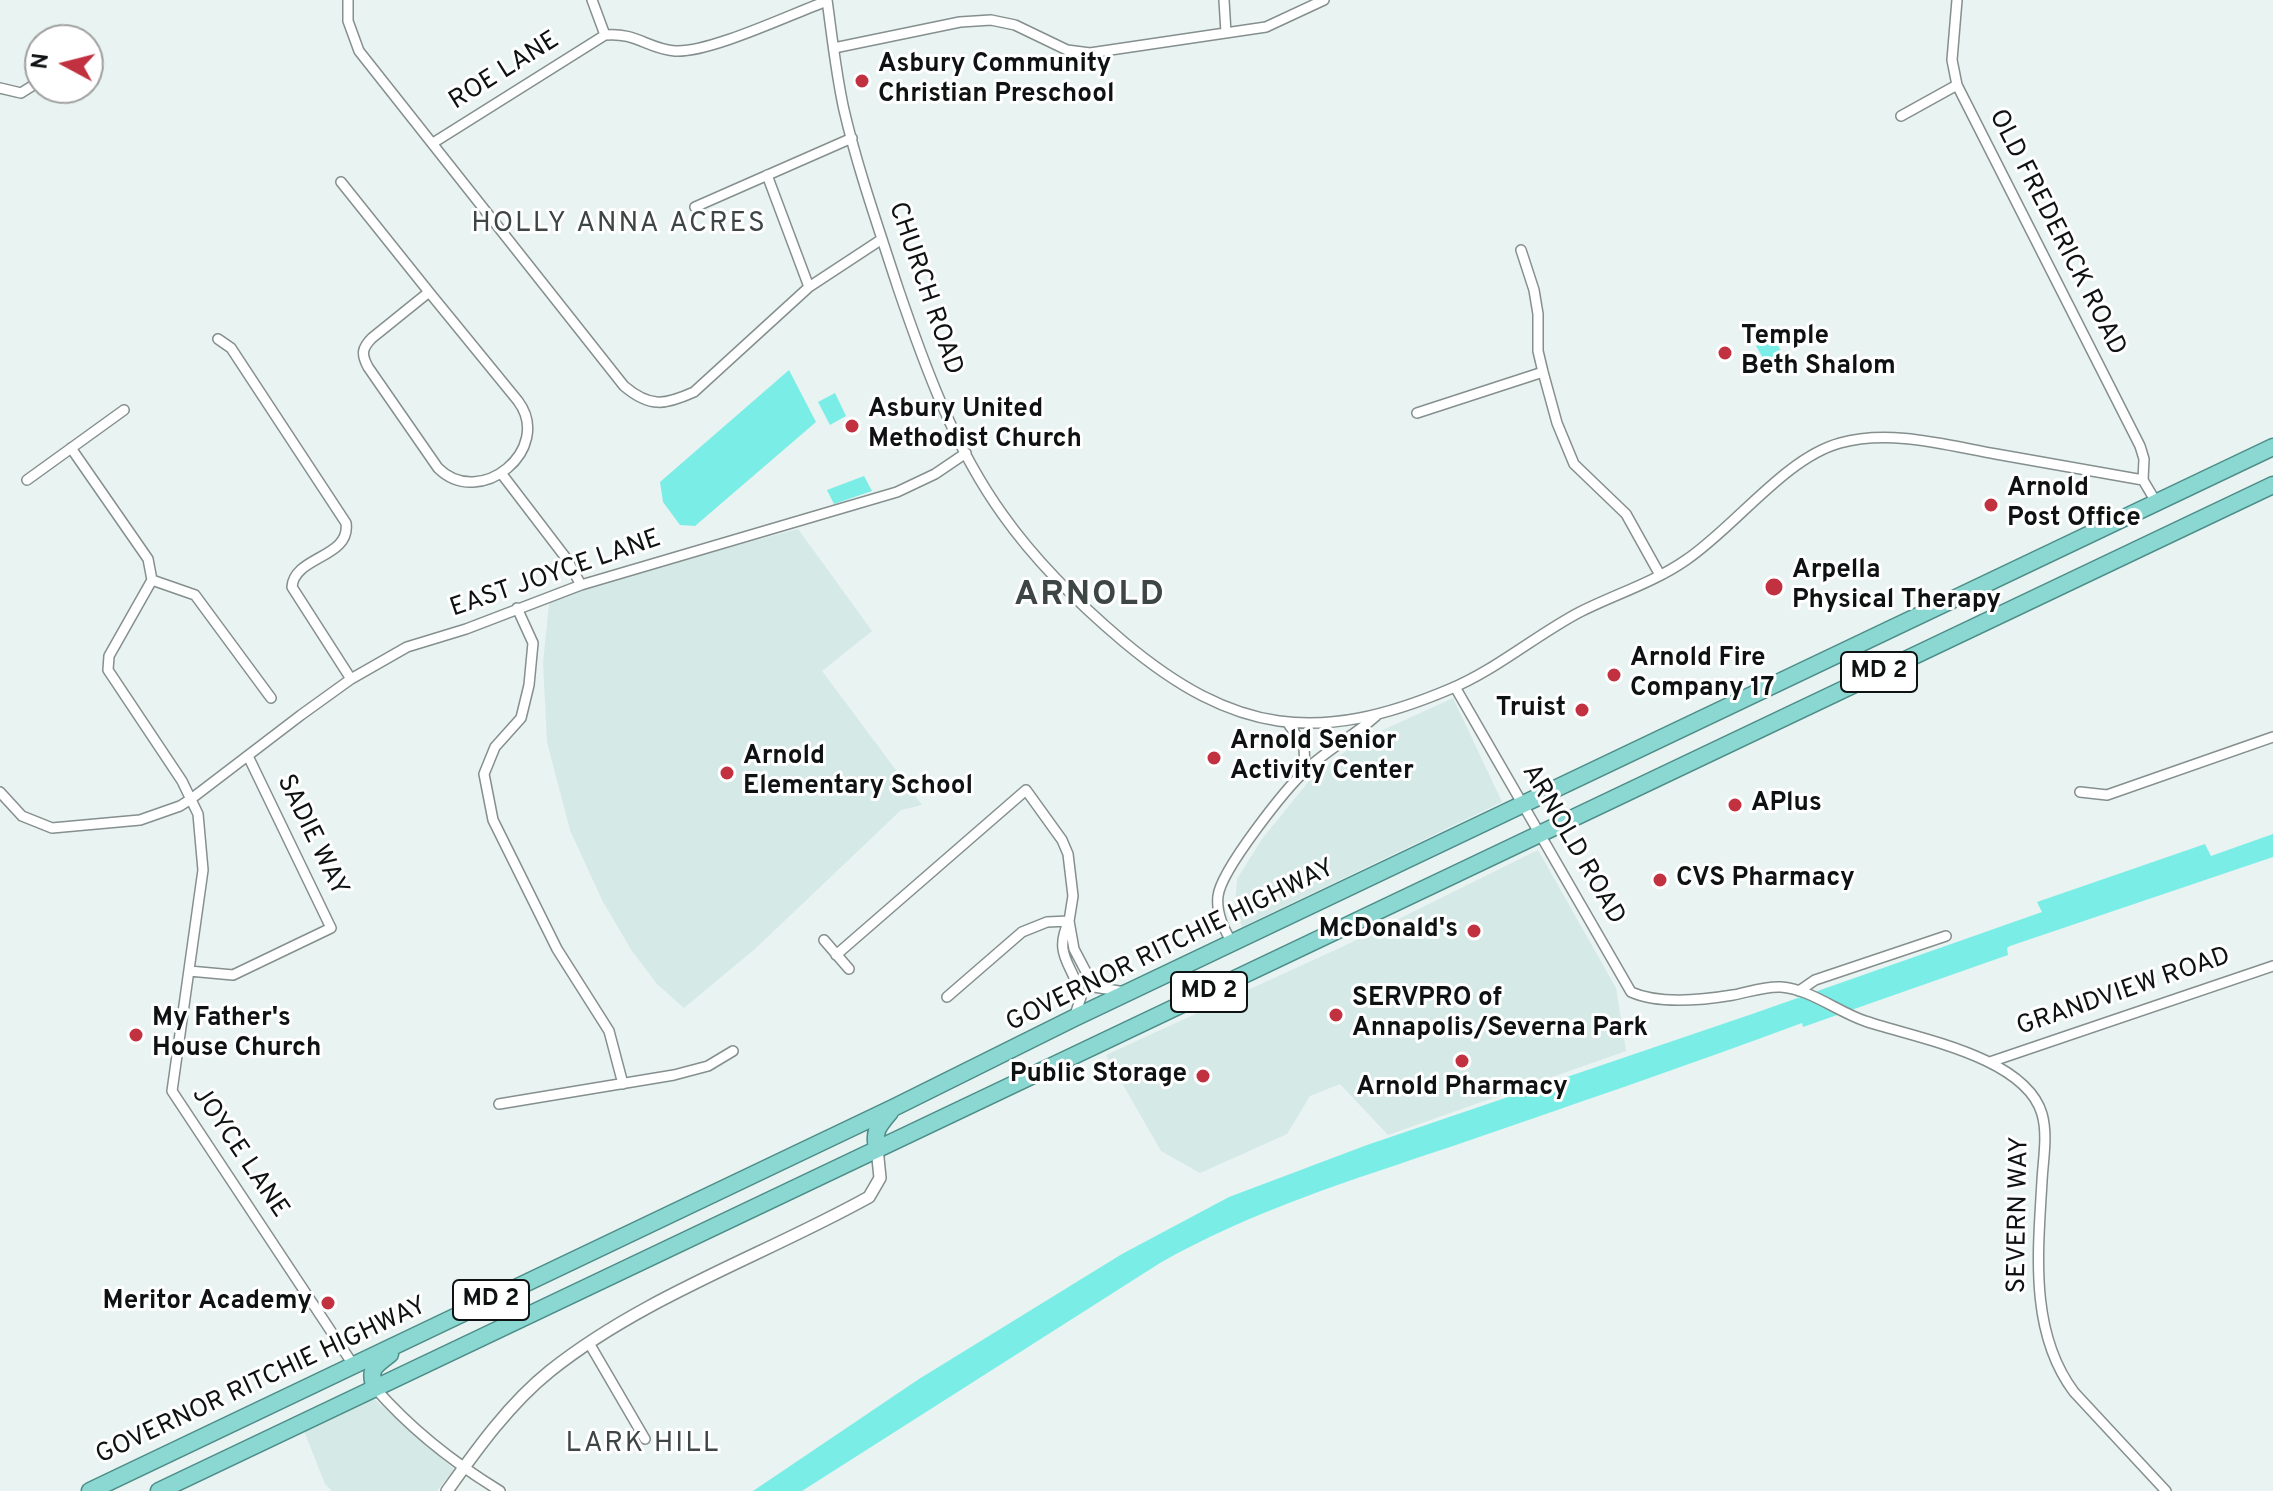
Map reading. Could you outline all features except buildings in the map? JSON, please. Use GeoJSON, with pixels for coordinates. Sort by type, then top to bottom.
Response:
{"type":"FeatureCollection","features":[{"type":"Feature","properties":{"kind":"highway","name":"GOVERNOR RITCHIE HIGHWAY"},"geometry":{"type":"LineString","coordinates":[[90,1491],[2273,447]]}},
{"type":"Feature","properties":{"kind":"highway","name":"GOVERNOR RITCHIE HIGHWAY"},"geometry":{"type":"LineString","coordinates":[[159,1491],[1540,834],[1706,752],[2273,485]]}},
{"type":"Feature","properties":{"kind":"highway"},"geometry":{"type":"LineString","coordinates":[[877,1148],[874,1136],[877,1126],[893,1108]]}},
{"type":"Feature","properties":{"kind":"highway"},"geometry":{"type":"LineString","coordinates":[[375,1388],[371,1375],[374,1368],[410,1338]]}},
{"type":"Feature","properties":{"kind":"highway"},"geometry":{"type":"LineString","coordinates":[[293,1427],[314,1408],[356,1386],[361,1379],[354,1366]]}},
{"type":"Feature","properties":{"kind":"street"},"geometry":{"type":"LineString","coordinates":[[348,0],[348,21],[359,51],[624,386],[639,398],[657,403],[674,401],[694,392],[809,287],[882,239]]}},
{"type":"Feature","properties":{"kind":"street"},"geometry":{"type":"LineString","coordinates":[[592,0],[605,35],[631,35],[663,49],[679,51],[713,45],[827,0]]}},
{"type":"Feature","properties":{"kind":"street","name":"CHURCH ROAD"},"geometry":{"type":"LineString","coordinates":[[827,0],[844,108],[916,342],[966,453],[1000,511],[1049,574],[1162,673],[1212,702],[1245,714],[1287,722],[1341,722],[1376,716]]}},
{"type":"Feature","properties":{"kind":"street"},"geometry":{"type":"LineString","coordinates":[[1224,0],[1226,33]]}},
{"type":"Feature","properties":{"kind":"street"},"geometry":{"type":"LineString","coordinates":[[834,48],[960,22],[991,20],[1015,25],[1067,50],[1090,53],[1266,27],[1324,0]]}},
{"type":"Feature","properties":{"kind":"street","name":"OLD FREDERICK ROAD"},"geometry":{"type":"LineString","coordinates":[[1957,0],[1952,60],[1957,85],[2140,446],[2144,459],[2143,480]]}},
{"type":"Feature","properties":{"kind":"street","name":"ROE LANE"},"geometry":{"type":"LineString","coordinates":[[433,143],[605,35]]}},
{"type":"Feature","properties":{"kind":"street"},"geometry":{"type":"LineString","coordinates":[[1901,116],[1957,85]]}},
{"type":"Feature","properties":{"kind":"street"},"geometry":{"type":"LineString","coordinates":[[0,88],[24,91]]}},
{"type":"Feature","properties":{"kind":"street"},"geometry":{"type":"LineString","coordinates":[[695,207],[852,138]]}},
{"type":"Feature","properties":{"kind":"street"},"geometry":{"type":"LineString","coordinates":[[767,175],[809,287]]}},
{"type":"Feature","properties":{"kind":"street"},"geometry":{"type":"LineString","coordinates":[[341,182],[524,410],[528,433],[520,456],[501,473],[482,482],[471,483],[449,477],[432,461],[364,360],[362,351],[368,342],[429,292]]}},
{"type":"Feature","properties":{"kind":"street"},"geometry":{"type":"LineString","coordinates":[[1521,250],[1534,290],[1538,314],[1538,351],[1543,372],[1557,423],[1574,464],[1626,514],[1660,575]]}},
{"type":"Feature","properties":{"kind":"street"},"geometry":{"type":"LineString","coordinates":[[218,339],[231,348],[346,523],[343,542],[296,575],[292,587],[351,679]]}},
{"type":"Feature","properties":{"kind":"street"},"geometry":{"type":"LineString","coordinates":[[1417,413],[1543,372]]}},
{"type":"Feature","properties":{"kind":"street"},"geometry":{"type":"LineString","coordinates":[[27,480],[124,410]]}},
{"type":"Feature","properties":{"kind":"street"},"geometry":{"type":"LineString","coordinates":[[1232,943],[1220,917],[1218,894],[1221,883],[1277,801],[1305,771],[1376,716],[1455,687],[1577,614],[1685,561],[1798,464],[1828,446],[1851,440],[1881,438],[1922,441],[2143,480],[2156,502]]}},
{"type":"Feature","properties":{"kind":"street"},"geometry":{"type":"LineString","coordinates":[[71,448],[148,559],[152,580],[195,595],[271,698]]}},
{"type":"Feature","properties":{"kind":"street","name":"EAST JOYCE LANE"},"geometry":{"type":"LineString","coordinates":[[0,792],[22,816],[52,828],[140,820],[180,806],[351,679],[407,647],[466,629],[581,585],[897,492],[935,474],[966,453]]}},
{"type":"Feature","properties":{"kind":"street"},"geometry":{"type":"LineString","coordinates":[[501,473],[566,558],[581,585]]}},
{"type":"Feature","properties":{"kind":"street","name":"JOYCE LANE"},"geometry":{"type":"LineString","coordinates":[[152,580],[109,656],[108,670],[198,814],[203,870],[172,1091],[354,1366]]}},
{"type":"Feature","properties":{"kind":"street"},"geometry":{"type":"LineString","coordinates":[[517,608],[533,643],[529,685],[521,718],[495,747],[484,774],[493,820],[557,949],[609,1031],[623,1084]]}},
{"type":"Feature","properties":{"kind":"street","name":"ARNOLD ROAD"},"geometry":{"type":"LineString","coordinates":[[1455,687],[1603,940],[1627,987],[1639,995],[1669,999]]}},
{"type":"Feature","properties":{"kind":"street"},"geometry":{"type":"LineString","coordinates":[[1287,722],[1304,746],[1305,771]]}},
{"type":"Feature","properties":{"kind":"street"},"geometry":{"type":"LineString","coordinates":[[2080,792],[2107,795],[2273,737]]}},
{"type":"Feature","properties":{"kind":"street","name":"SADIE WAY"},"geometry":{"type":"LineString","coordinates":[[189,971],[233,975],[331,928],[248,756]]}},
{"type":"Feature","properties":{"kind":"street"},"geometry":{"type":"LineString","coordinates":[[836,955],[1026,790],[1062,840],[1068,854],[1073,896],[1061,948],[1081,997],[1074,1018]]}},
{"type":"Feature","properties":{"kind":"street"},"geometry":{"type":"LineString","coordinates":[[1069,921],[1074,949],[1094,987],[1129,992]]}},
{"type":"Feature","properties":{"kind":"street"},"geometry":{"type":"LineString","coordinates":[[947,997],[1022,932],[1047,922],[1069,921]]}},
{"type":"Feature","properties":{"kind":"street"},"geometry":{"type":"LineString","coordinates":[[1799,991],[1815,980],[1946,936]]}},
{"type":"Feature","properties":{"kind":"street"},"geometry":{"type":"LineString","coordinates":[[824,940],[849,969]]}},
{"type":"Feature","properties":{"kind":"street","name":"GRANDVIEW ROAD"},"geometry":{"type":"LineString","coordinates":[[1990,1062],[2273,966]]}},
{"type":"Feature","properties":{"kind":"street","name":"SEVERN WAY"},"geometry":{"type":"LineString","coordinates":[[1669,999],[1717,997],[1777,987],[1799,991],[1842,1012],[1990,1062],[2012,1076],[2033,1096],[2044,1122],[2040,1292],[2045,1329],[2054,1360],[2074,1392],[2166,1491]]}},
{"type":"Feature","properties":{"kind":"street"},"geometry":{"type":"LineString","coordinates":[[499,1104],[674,1075],[708,1066],[733,1051]]}},
{"type":"Feature","properties":{"kind":"street"},"geometry":{"type":"LineString","coordinates":[[447,1491],[509,1411],[548,1373],[589,1343],[663,1301],[869,1197],[880,1178],[877,1148]]}},
{"type":"Feature","properties":{"kind":"street"},"geometry":{"type":"LineString","coordinates":[[589,1343],[645,1439]]}},
{"type":"Feature","properties":{"kind":"street"},"geometry":{"type":"LineString","coordinates":[[375,1388],[392,1407],[463,1469],[500,1491]]}},
{"type":"Feature","properties":{"kind":"shaded area"},"geometry":{"type":"Polygon","coordinates":[[[1769,337],[1780,350],[1782,357],[1779,366],[1767,365],[1756,346],[1769,337]]]}},
{"type":"Feature","properties":{"kind":"shaded area"},"geometry":{"type":"Polygon","coordinates":[[[789,370],[816,422],[695,526],[680,525],[663,502],[660,482],[789,370]]]}},
{"type":"Feature","properties":{"kind":"shaded area"},"geometry":{"type":"Polygon","coordinates":[[[835,393],[846,416],[830,425],[818,402],[835,393]]]}},
{"type":"Feature","properties":{"kind":"shaded area"},"geometry":{"type":"Polygon","coordinates":[[[864,476],[872,491],[834,504],[827,490],[864,476]]]}},
{"type":"Feature","properties":{"kind":"shaded area","name":"Arnold Elementary School"},"geometry":{"type":"Polygon","coordinates":[[[798,529],[872,631],[822,671],[922,805],[901,810],[756,948],[684,1008],[657,984],[632,951],[602,900],[570,830],[547,742],[543,663],[550,595],[798,529]]]}},
{"type":"Feature","properties":{"kind":"shaded area"},"geometry":{"type":"Polygon","coordinates":[[[1453,698],[1502,802],[1242,927],[1235,907],[1237,879],[1262,839],[1314,775],[1361,740],[1453,698]]]}},
{"type":"Feature","properties":{"kind":"shaded area"},"geometry":{"type":"Polygon","coordinates":[[[2273,834],[2273,857],[2010,946],[2007,948],[2008,955],[1803,1027],[1802,1023],[1340,1184],[1231,1227],[1160,1263],[802,1491],[753,1491],[919,1379],[1122,1254],[1229,1197],[1367,1145],[2042,912],[2037,902],[2205,844],[2211,856],[2273,834]]]}},
{"type":"Feature","properties":{"kind":"shaded area"},"geometry":{"type":"Polygon","coordinates":[[[1538,850],[1616,988],[1626,1051],[1388,1135],[1340,1084],[1310,1096],[1287,1134],[1200,1173],[1161,1151],[1106,1055],[1344,946],[1538,850]]]}},
{"type":"Feature","properties":{"kind":"shaded area"},"geometry":{"type":"Polygon","coordinates":[[[373,1398],[454,1469],[437,1491],[332,1491],[325,1484],[304,1431],[373,1398]]]}},
{"type":"Feature","properties":{"kind":"place","name":"Asbury Community Christian Preschool"},"geometry":{"type":"Point","coordinates":[862,81]}},
{"type":"Feature","properties":{"kind":"place","name":"Temple Beth Shalom"},"geometry":{"type":"Point","coordinates":[1725,353]}},
{"type":"Feature","properties":{"kind":"place","name":"Asbury United Methodist Church"},"geometry":{"type":"Point","coordinates":[852,426]}},
{"type":"Feature","properties":{"kind":"place","name":"Arnold Post Office"},"geometry":{"type":"Point","coordinates":[1991,505]}},
{"type":"Feature","properties":{"kind":"place","name":"Arpella Physical Therapy"},"geometry":{"type":"Point","coordinates":[1774,587]}},
{"type":"Feature","properties":{"kind":"place","name":"Arnold Fire Company 17"},"geometry":{"type":"Point","coordinates":[1614,675]}},
{"type":"Feature","properties":{"kind":"place","name":"Truist"},"geometry":{"type":"Point","coordinates":[1582,710]}},
{"type":"Feature","properties":{"kind":"place","name":"Arnold Senior Activity Center"},"geometry":{"type":"Point","coordinates":[1214,758]}},
{"type":"Feature","properties":{"kind":"place","name":"Arnold Elementary School"},"geometry":{"type":"Point","coordinates":[727,773]}},
{"type":"Feature","properties":{"kind":"place","name":"APlus"},"geometry":{"type":"Point","coordinates":[1735,805]}},
{"type":"Feature","properties":{"kind":"place","name":"CVS Pharmacy"},"geometry":{"type":"Point","coordinates":[1660,880]}},
{"type":"Feature","properties":{"kind":"place","name":"McDonald's"},"geometry":{"type":"Point","coordinates":[1474,931]}},
{"type":"Feature","properties":{"kind":"place","name":"SERVPRO of Annapolis/Severna Park"},"geometry":{"type":"Point","coordinates":[1336,1015]}},
{"type":"Feature","properties":{"kind":"place","name":"My Father's House Church"},"geometry":{"type":"Point","coordinates":[136,1035]}},
{"type":"Feature","properties":{"kind":"place","name":"Arnold Pharmacy"},"geometry":{"type":"Point","coordinates":[1462,1061]}},
{"type":"Feature","properties":{"kind":"place","name":"Public Storage"},"geometry":{"type":"Point","coordinates":[1203,1076]}},
{"type":"Feature","properties":{"kind":"place","name":"Meritor Academy"},"geometry":{"type":"Point","coordinates":[328,1303]}},
{"type":"Feature","properties":{"kind":"district","name":"HOLLY ANNA ACRES"},"geometry":{"type":"Point","coordinates":[619,225]}},
{"type":"Feature","properties":{"kind":"district","name":"ARNOLD"},"geometry":{"type":"Point","coordinates":[1090,597]}},
{"type":"Feature","properties":{"kind":"district","name":"LARK HILL"},"geometry":{"type":"Point","coordinates":[643,1445]}}]}
